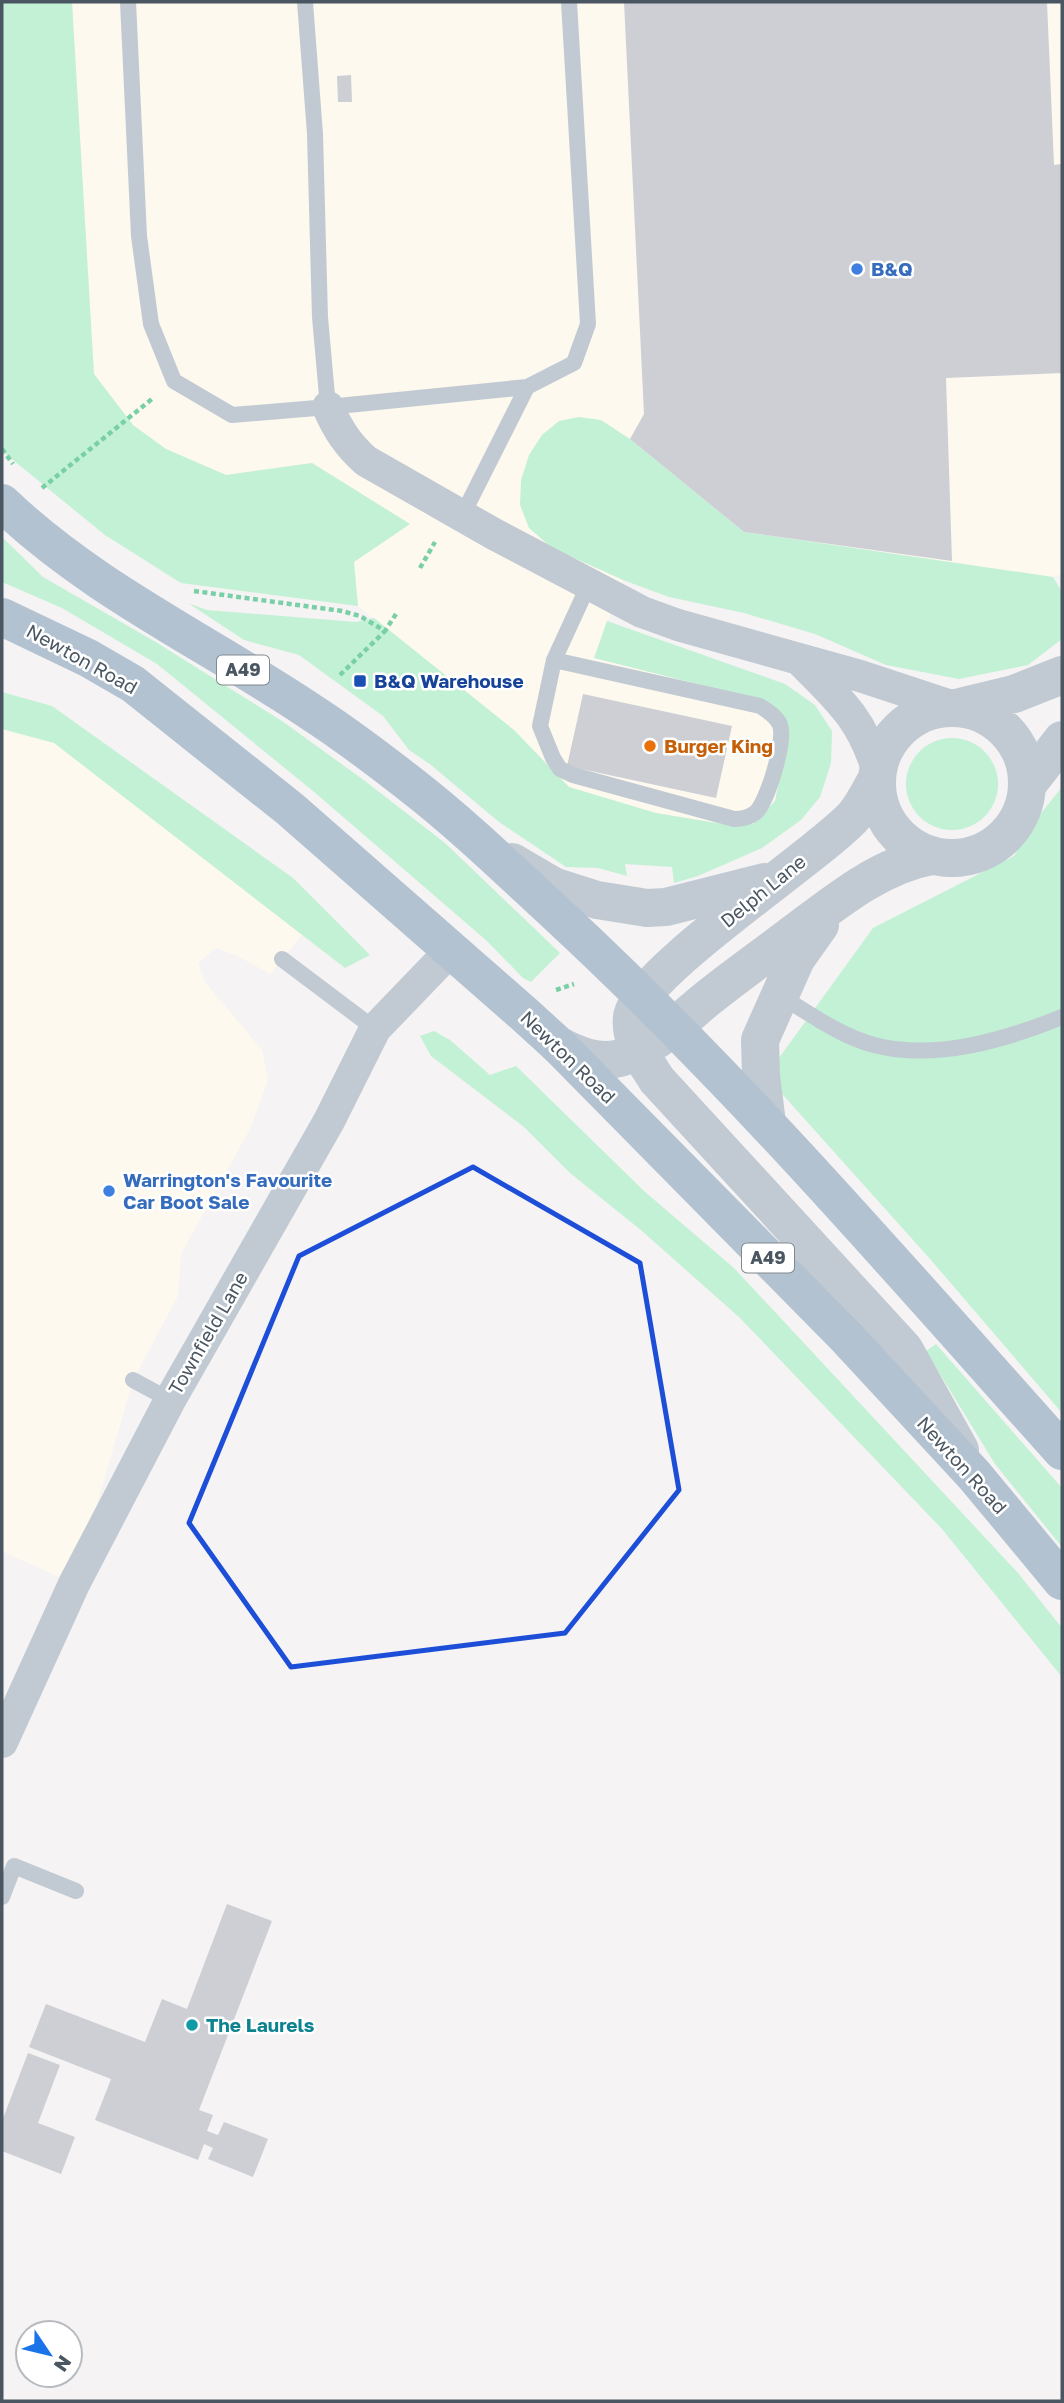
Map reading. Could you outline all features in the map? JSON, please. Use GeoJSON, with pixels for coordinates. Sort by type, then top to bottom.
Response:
{"type":"FeatureCollection","features":[{"type":"Feature","properties":{"kind":"main road","name":"A49"},"geometry":{"type":"LineString","coordinates":[[19,498],[34,534],[124,599],[311,712],[411,785],[481,843],[643,995],[767,1123],[1062,1451]]}},
{"type":"Feature","properties":{"kind":"main road","name":"Newton Road"},"geometry":{"type":"LineString","coordinates":[[2,617],[88,658],[133,684],[290,809],[558,1045],[848,1339],[974,1475],[1062,1581]]}},
{"type":"Feature","properties":{"kind":"street"},"geometry":{"type":"LineString","coordinates":[[328,407],[349,447],[366,461],[462,516],[642,612],[956,707],[982,712],[1001,724],[1016,741],[1025,762],[1028,784],[1024,807],[1013,827],[997,844],[977,855],[954,859],[931,856],[912,848],[897,835],[885,819],[878,800],[870,747],[860,726],[844,705],[800,660]]}},
{"type":"Feature","properties":{"kind":"street"},"geometry":{"type":"LineString","coordinates":[[876,774],[886,744],[903,724],[926,711],[1014,694],[1062,675]]}},
{"type":"Feature","properties":{"kind":"street"},"geometry":{"type":"LineString","coordinates":[[1028,784],[1062,740]]}},
{"type":"Feature","properties":{"kind":"street","name":"Delph Lane"},"geometry":{"type":"LineString","coordinates":[[643,995],[679,958],[853,817],[876,774]]}},
{"type":"Feature","properties":{"kind":"street"},"geometry":{"type":"LineString","coordinates":[[481,843],[553,886],[597,900],[648,908],[666,907],[779,879]]}},
{"type":"Feature","properties":{"kind":"street"},"geometry":{"type":"LineString","coordinates":[[558,1045],[577,1055],[596,1059],[619,1058],[657,1040],[728,982],[835,903],[902,863],[931,856]]}},
{"type":"Feature","properties":{"kind":"street"},"geometry":{"type":"LineString","coordinates":[[767,1123],[760,1040],[796,960],[835,903]]}},
{"type":"Feature","properties":{"kind":"street","name":"Townfield Lane"},"geometry":{"type":"LineString","coordinates":[[2,1742],[74,1584],[170,1400],[329,1121],[375,1029],[452,949]]}},
{"type":"Feature","properties":{"kind":"street"},"geometry":{"type":"LineString","coordinates":[[643,995],[632,1014],[633,1035],[657,1080],[904,1349],[974,1475]]}},
{"type":"Feature","properties":{"kind":"lane"},"geometry":{"type":"LineString","coordinates":[[128,2],[139,236],[151,324],[174,381],[232,415],[527,387],[574,363],[589,324],[569,2]]}},
{"type":"Feature","properties":{"kind":"lane"},"geometry":{"type":"LineString","coordinates":[[305,2],[315,134],[320,317],[328,407]]}},
{"type":"Feature","properties":{"kind":"lane"},"geometry":{"type":"LineString","coordinates":[[462,516],[527,387]]}},
{"type":"Feature","properties":{"kind":"lane"},"geometry":{"type":"LineString","coordinates":[[554,660],[761,706],[780,724],[782,738],[764,802],[756,813],[734,819],[559,769],[540,726],[554,660],[589,584]]}},
{"type":"Feature","properties":{"kind":"lane"},"geometry":{"type":"LineString","coordinates":[[282,959],[375,1029]]}},
{"type":"Feature","properties":{"kind":"lane"},"geometry":{"type":"LineString","coordinates":[[779,995],[852,1037],[873,1045],[896,1049],[928,1050],[989,1041],[1032,1030],[1062,1017]]}},
{"type":"Feature","properties":{"kind":"lane"},"geometry":{"type":"LineString","coordinates":[[133,1380],[170,1400]]}},
{"type":"Feature","properties":{"kind":"lane"},"geometry":{"type":"LineString","coordinates":[[2,1897],[13,1866],[76,1891]]}},
{"type":"Feature","properties":{"kind":"path"},"geometry":{"type":"LineString","coordinates":[[19,498],[174,381]]}},
{"type":"Feature","properties":{"kind":"path"},"geometry":{"type":"LineString","coordinates":[[188,590],[342,611],[360,617],[385,631]]}},
{"type":"Feature","properties":{"kind":"path"},"geometry":{"type":"LineString","coordinates":[[340,675],[385,631],[396,614]]}},
{"type":"Feature","properties":{"kind":"highlighted area"},"geometry":{"type":"Polygon","coordinates":[[[473,1167],[640,1263],[679,1490],[565,1633],[291,1667],[189,1523],[299,1256],[473,1167]]]}},
{"type":"Feature","properties":{"kind":"shaded area"},"geometry":{"type":"Polygon","coordinates":[[[72,2],[1062,2],[1062,574],[1053,577],[744,532],[552,548],[623,580],[594,658],[769,702],[784,718],[786,746],[775,801],[753,824],[723,824],[656,813],[569,787],[514,730],[358,606],[354,562],[410,524],[312,463],[227,475],[166,449],[133,425],[94,374],[72,2]]]}},
{"type":"Feature","properties":{"kind":"shaded area","name":"Warrington's Favourite Car Boot Sale"},"geometry":{"type":"Polygon","coordinates":[[[2,729],[54,742],[302,935],[270,974],[238,956],[216,948],[198,963],[205,982],[262,1050],[268,1079],[251,1127],[181,1254],[178,1296],[133,1380],[74,1584],[2,1551],[2,729]]]}},
{"type":"Feature","properties":{"kind":"green space"},"geometry":{"type":"Polygon","coordinates":[[[2,2],[72,2],[94,374],[133,425],[166,449],[226,475],[312,463],[410,524],[354,562],[358,606],[181,583],[105,535],[2,451],[2,2]]]}},
{"type":"Feature","properties":{"kind":"green space"},"geometry":{"type":"Polygon","coordinates":[[[579,417],[601,420],[630,439],[744,532],[1053,577],[1062,592],[1062,639],[1028,665],[959,679],[886,665],[815,634],[744,613],[669,597],[552,548],[529,528],[520,505],[521,480],[529,455],[542,435],[559,421],[579,417]]]}},
{"type":"Feature","properties":{"kind":"green space"},"geometry":{"type":"Polygon","coordinates":[[[2,537],[43,577],[154,641],[282,721],[365,781],[445,843],[560,953],[531,982],[523,978],[487,941],[313,791],[157,664],[62,608],[2,582],[2,537]]]}},
{"type":"Feature","properties":{"kind":"green space"},"geometry":{"type":"Polygon","coordinates":[[[188,603],[207,610],[356,622],[374,618],[514,730],[569,787],[656,813],[723,824],[753,824],[775,801],[786,746],[784,718],[769,702],[594,658],[607,621],[785,684],[815,705],[832,731],[831,763],[820,797],[801,820],[762,848],[698,876],[674,883],[672,867],[625,864],[627,876],[598,868],[566,867],[499,822],[409,750],[383,716],[299,655],[244,640],[188,603]]]}},
{"type":"Feature","properties":{"kind":"green space"},"geometry":{"type":"Polygon","coordinates":[[[2,692],[52,706],[293,878],[370,955],[345,968],[54,743],[2,729],[2,692]]]}},
{"type":"Feature","properties":{"kind":"green space"},"geometry":{"type":"Polygon","coordinates":[[[952,738],[969,742],[984,752],[994,767],[998,784],[994,801],[984,816],[969,826],[952,830],[935,826],[920,816],[910,801],[906,784],[910,767],[920,752],[935,742],[952,738]]]}},
{"type":"Feature","properties":{"kind":"green space"},"geometry":{"type":"Polygon","coordinates":[[[1062,787],[1062,1413],[931,1260],[766,1076],[873,928],[1014,856],[1038,817],[1062,787]]]}},
{"type":"Feature","properties":{"kind":"green space"},"geometry":{"type":"Polygon","coordinates":[[[434,1031],[450,1040],[490,1075],[516,1066],[644,1191],[734,1268],[1018,1573],[1062,1628],[1062,1677],[942,1529],[740,1318],[642,1231],[570,1173],[524,1127],[431,1056],[420,1036],[434,1031]]]}},
{"type":"Feature","properties":{"kind":"green space"},"geometry":{"type":"Polygon","coordinates":[[[936,1344],[1062,1488],[1062,1547],[995,1464],[926,1351],[936,1344]]]}},
{"type":"Feature","properties":{"kind":"building","name":"B&Q"},"geometry":{"type":"Polygon","coordinates":[[[624,2],[1047,2],[1054,165],[1062,164],[1062,373],[946,378],[952,561],[744,532],[630,439],[644,414],[624,2]]]}},
{"type":"Feature","properties":{"kind":"building"},"geometry":{"type":"Polygon","coordinates":[[[351,75],[352,102],[338,102],[337,76],[351,75]]]}},
{"type":"Feature","properties":{"kind":"building","name":"Burger King"},"geometry":{"type":"Polygon","coordinates":[[[583,694],[732,726],[716,798],[567,766],[583,694]]]}},
{"type":"Feature","properties":{"kind":"building","name":"The Laurels"},"geometry":{"type":"Polygon","coordinates":[[[227,1904],[272,1921],[199,2110],[213,2115],[207,2131],[218,2135],[224,2122],[268,2139],[253,2177],[208,2159],[213,2148],[204,2144],[198,2160],[95,2120],[111,2079],[29,2047],[46,2004],[145,2042],[162,1999],[187,2009],[227,1904]]]}},
{"type":"Feature","properties":{"kind":"building"},"geometry":{"type":"Polygon","coordinates":[[[28,2053],[60,2065],[38,2123],[75,2137],[61,2174],[2,2151],[2,2121],[28,2053]]]}},
{"type":"Feature","properties":{"kind":"place","name":"B&Q"},"geometry":{"type":"Point","coordinates":[857,269]}},
{"type":"Feature","properties":{"kind":"place","name":"B&Q Warehouse"},"geometry":{"type":"Point","coordinates":[360,681]}},
{"type":"Feature","properties":{"kind":"place","name":"Burger King"},"geometry":{"type":"Point","coordinates":[650,746]}},
{"type":"Feature","properties":{"kind":"place","name":"Warrington's Favourite Car Boot Sale"},"geometry":{"type":"Point","coordinates":[109,1191]}},
{"type":"Feature","properties":{"kind":"place","name":"The Laurels"},"geometry":{"type":"Point","coordinates":[192,2025]}}]}
